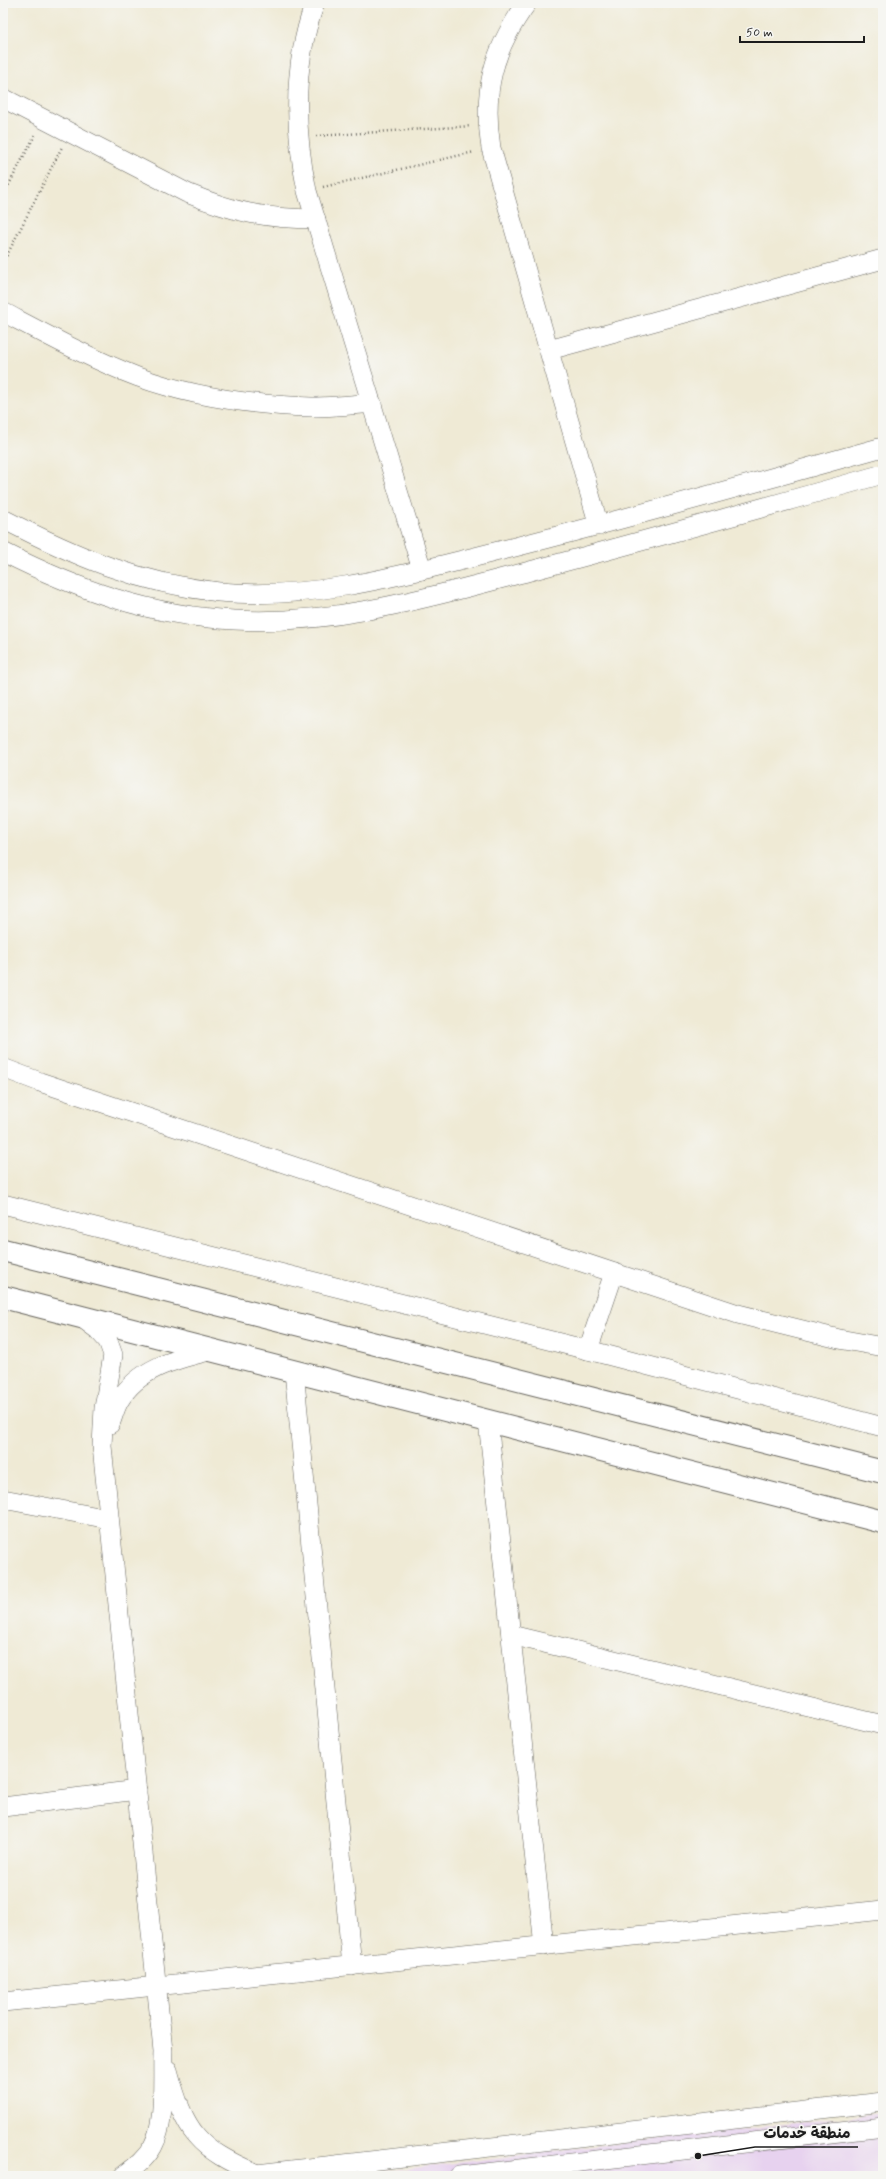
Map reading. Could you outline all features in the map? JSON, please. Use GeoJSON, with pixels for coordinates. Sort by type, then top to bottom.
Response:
{"type":"FeatureCollection","features":[{"type":"Feature","properties":{"kind":"street"},"geometry":{"type":"LineString","coordinates":[[315,3],[301,54],[297,96],[298,138],[307,191],[422,570]]}},
{"type":"Feature","properties":{"kind":"street"},"geometry":{"type":"LineString","coordinates":[[527,3],[505,36],[496,57],[487,102],[487,125],[491,148],[599,526]]}},
{"type":"Feature","properties":{"kind":"street"},"geometry":{"type":"LineString","coordinates":[[3,98],[187,193],[217,205],[248,214],[281,219],[316,219]]}},
{"type":"Feature","properties":{"kind":"street"},"geometry":{"type":"LineString","coordinates":[[549,350],[883,259]]}},
{"type":"Feature","properties":{"kind":"street"},"geometry":{"type":"LineString","coordinates":[[3,312],[90,357],[138,377],[195,393],[253,403],[312,407],[372,404]]}},
{"type":"Feature","properties":{"kind":"street"},"geometry":{"type":"LineString","coordinates":[[3,519],[80,557],[126,573],[172,585],[219,592],[267,594],[315,592],[362,584],[599,526],[883,447]]}},
{"type":"Feature","properties":{"kind":"street"},"geometry":{"type":"LineString","coordinates":[[3,552],[65,582],[106,597],[148,608],[190,616],[234,620],[277,621],[321,617],[430,597],[656,538],[883,474]]}},
{"type":"Feature","properties":{"kind":"street"},"geometry":{"type":"LineString","coordinates":[[3,1068],[47,1085],[738,1314],[839,1339],[883,1347]]}},
{"type":"Feature","properties":{"kind":"street"},"geometry":{"type":"LineString","coordinates":[[3,1204],[588,1350],[883,1427]]}},
{"type":"Feature","properties":{"kind":"street"},"geometry":{"type":"LineString","coordinates":[[3,1250],[883,1472]]}},
{"type":"Feature","properties":{"kind":"street"},"geometry":{"type":"LineString","coordinates":[[588,1350],[614,1273]]}},
{"type":"Feature","properties":{"kind":"street"},"geometry":{"type":"LineString","coordinates":[[3,1297],[883,1522]]}},
{"type":"Feature","properties":{"kind":"street"},"geometry":{"type":"LineString","coordinates":[[78,1315],[98,1330],[108,1341],[113,1355],[104,1408],[102,1446],[163,2051],[160,2123],[154,2145],[140,2164],[123,2176]]}},
{"type":"Feature","properties":{"kind":"street"},"geometry":{"type":"LineString","coordinates":[[102,1446],[118,1402],[131,1385],[147,1372],[166,1362],[213,1350]]}},
{"type":"Feature","properties":{"kind":"street"},"geometry":{"type":"LineString","coordinates":[[294,1371],[352,1966]]}},
{"type":"Feature","properties":{"kind":"street"},"geometry":{"type":"LineString","coordinates":[[488,1421],[544,1946]]}},
{"type":"Feature","properties":{"kind":"street"},"geometry":{"type":"LineString","coordinates":[[3,1499],[109,1519]]}},
{"type":"Feature","properties":{"kind":"street"},"geometry":{"type":"LineString","coordinates":[[511,1635],[883,1725]]}},
{"type":"Feature","properties":{"kind":"street"},"geometry":{"type":"LineString","coordinates":[[3,1807],[136,1790]]}},
{"type":"Feature","properties":{"kind":"street"},"geometry":{"type":"LineString","coordinates":[[3,2002],[883,1910]]}},
{"type":"Feature","properties":{"kind":"street"},"geometry":{"type":"LineString","coordinates":[[163,2051],[177,2104],[189,2128],[206,2147],[228,2161],[258,2174]]}},
{"type":"Feature","properties":{"kind":"street"},"geometry":{"type":"LineString","coordinates":[[238,2176],[883,2102]]}},
{"type":"Feature","properties":{"kind":"street"},"geometry":{"type":"LineString","coordinates":[[459,2176],[883,2127]]}},
{"type":"Feature","properties":{"kind":"street"},"geometry":{"type":"LineString","coordinates":[[636,2131],[640,2154]]}},
{"type":"Feature","properties":{"kind":"path"},"geometry":{"type":"LineString","coordinates":[[3,196],[44,119]]}},
{"type":"Feature","properties":{"kind":"path"},"geometry":{"type":"LineString","coordinates":[[298,138],[487,125]]}},
{"type":"Feature","properties":{"kind":"path"},"geometry":{"type":"LineString","coordinates":[[3,263],[70,132]]}},
{"type":"Feature","properties":{"kind":"path"},"geometry":{"type":"LineString","coordinates":[[307,191],[491,148]]}},
{"type":"Feature","properties":{"kind":"shaded area"},"geometry":{"type":"Polygon","coordinates":[[[883,2113],[883,2176],[347,2176],[653,2139],[883,2113]]]}},
{"type":"Feature","properties":{"kind":"place","name":"منطقة خدمات"},"geometry":{"type":"Point","coordinates":[698,2156]}}]}
